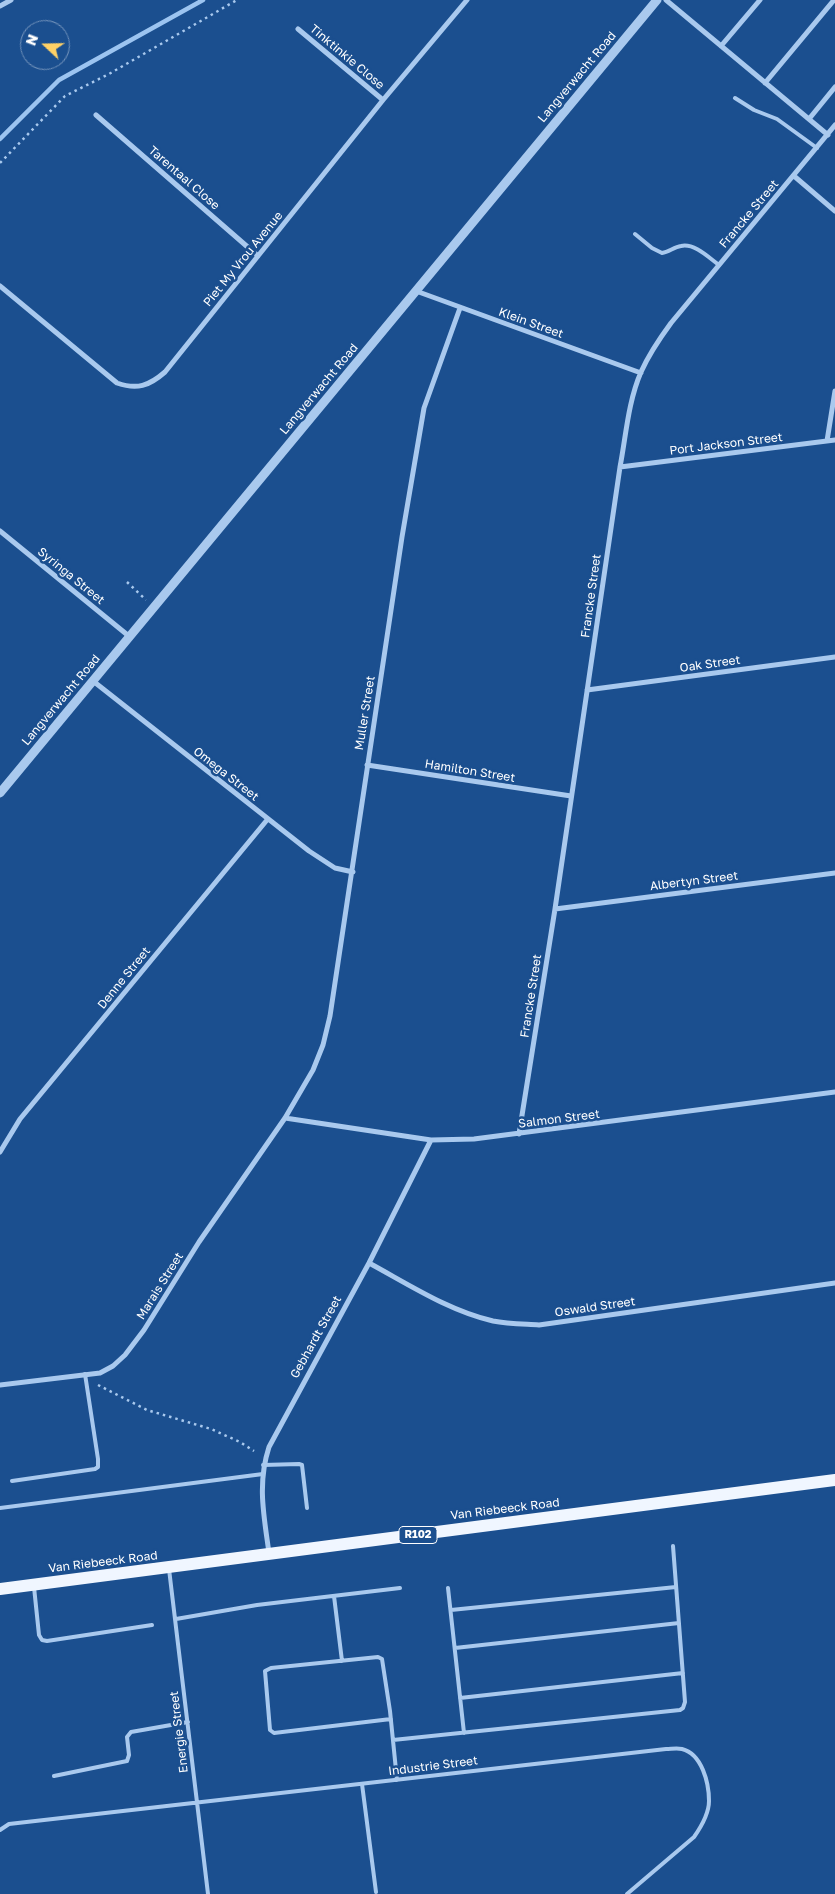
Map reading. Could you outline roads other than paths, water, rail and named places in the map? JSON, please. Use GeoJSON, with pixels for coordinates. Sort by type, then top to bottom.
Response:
{"type":"FeatureCollection","features":[{"type":"Feature","properties":{"kind":"main road","name":"Van Riebeeck Road"},"geometry":{"type":"LineString","coordinates":[[0,1589],[835,1480]]}},
{"type":"Feature","properties":{"kind":"street"},"geometry":{"type":"LineString","coordinates":[[0,6],[11,0]]}},
{"type":"Feature","properties":{"kind":"street","name":"Piet My Vrou Avenue"},"geometry":{"type":"LineString","coordinates":[[0,286],[116,383],[126,387],[138,387],[154,382],[383,100],[467,0]]}},
{"type":"Feature","properties":{"kind":"street","name":"Langverwacht Road"},"geometry":{"type":"LineString","coordinates":[[0,793],[657,0]]}},
{"type":"Feature","properties":{"kind":"street"},"geometry":{"type":"LineString","coordinates":[[666,0],[828,135]]}},
{"type":"Feature","properties":{"kind":"street"},"geometry":{"type":"LineString","coordinates":[[721,46],[760,0]]}},
{"type":"Feature","properties":{"kind":"street"},"geometry":{"type":"LineString","coordinates":[[765,83],[834,0]]}},
{"type":"Feature","properties":{"kind":"street","name":"Tinktinkie Close"},"geometry":{"type":"LineString","coordinates":[[298,29],[383,100]]}},
{"type":"Feature","properties":{"kind":"street"},"geometry":{"type":"LineString","coordinates":[[808,119],[835,87]]}},
{"type":"Feature","properties":{"kind":"street","name":"Tarentaal Close"},"geometry":{"type":"LineString","coordinates":[[96,115],[258,256]]}},
{"type":"Feature","properties":{"kind":"street","name":"Francke Street"},"geometry":{"type":"LineString","coordinates":[[519,1134],[555,909],[620,467],[630,409],[641,373],[656,344],[671,322],[835,126]]}},
{"type":"Feature","properties":{"kind":"street"},"geometry":{"type":"LineString","coordinates":[[794,176],[835,211]]}},
{"type":"Feature","properties":{"kind":"street","name":"Klein Street"},"geometry":{"type":"LineString","coordinates":[[416,291],[641,373]]}},
{"type":"Feature","properties":{"kind":"street","name":"Muller Street"},"geometry":{"type":"LineString","coordinates":[[285,1118],[313,1070],[323,1045],[330,1016],[353,872],[367,765],[424,408],[460,308]]}},
{"type":"Feature","properties":{"kind":"street"},"geometry":{"type":"LineString","coordinates":[[827,441],[835,391]]}},
{"type":"Feature","properties":{"kind":"street","name":"Port Jackson Street"},"geometry":{"type":"LineString","coordinates":[[620,467],[835,440]]}},
{"type":"Feature","properties":{"kind":"street","name":"Syringa Street"},"geometry":{"type":"LineString","coordinates":[[0,531],[130,637]]}},
{"type":"Feature","properties":{"kind":"street","name":"Oak Street"},"geometry":{"type":"LineString","coordinates":[[587,690],[835,657]]}},
{"type":"Feature","properties":{"kind":"street","name":"Omega Street"},"geometry":{"type":"LineString","coordinates":[[92,682],[267,820],[336,868],[353,872]]}},
{"type":"Feature","properties":{"kind":"street","name":"Hamilton Street"},"geometry":{"type":"LineString","coordinates":[[367,765],[571,796]]}},
{"type":"Feature","properties":{"kind":"street","name":"Denne Street"},"geometry":{"type":"LineString","coordinates":[[0,1152],[20,1119],[267,820]]}},
{"type":"Feature","properties":{"kind":"street","name":"Albertyn Street"},"geometry":{"type":"LineString","coordinates":[[555,909],[835,873]]}},
{"type":"Feature","properties":{"kind":"street","name":"Salmon Street"},"geometry":{"type":"LineString","coordinates":[[285,1118],[430,1140],[474,1139],[835,1092]]}},
{"type":"Feature","properties":{"kind":"street","name":"Marais Street"},"geometry":{"type":"LineString","coordinates":[[0,1385],[100,1373],[113,1366],[125,1355],[144,1330],[199,1242],[285,1118]]}},
{"type":"Feature","properties":{"kind":"street","name":"Gebhardt Street"},"geometry":{"type":"LineString","coordinates":[[269,1554],[262,1503],[263,1465],[268,1447],[369,1263],[417,1170],[430,1140]]}},
{"type":"Feature","properties":{"kind":"street","name":"Oswald Street"},"geometry":{"type":"LineString","coordinates":[[369,1263],[451,1306],[494,1321],[518,1324],[539,1324],[835,1283]]}},
{"type":"Feature","properties":{"kind":"lane"},"geometry":{"type":"LineString","coordinates":[[735,98],[754,110],[777,119],[817,148]]}},
{"type":"Feature","properties":{"kind":"lane"},"geometry":{"type":"LineString","coordinates":[[635,234],[652,248],[662,253],[687,245],[719,265]]}},
{"type":"Feature","properties":{"kind":"lane"},"geometry":{"type":"LineString","coordinates":[[12,1481],[98,1467],[85,1374]]}},
{"type":"Feature","properties":{"kind":"lane"},"geometry":{"type":"LineString","coordinates":[[263,1465],[299,1464],[302,1466],[307,1508]]}},
{"type":"Feature","properties":{"kind":"lane"},"geometry":{"type":"LineString","coordinates":[[0,1508],[263,1474]]}},
{"type":"Feature","properties":{"kind":"lane"},"geometry":{"type":"LineString","coordinates":[[393,1740],[680,1710],[683,1708],[685,1702],[673,1546]]}},
{"type":"Feature","properties":{"kind":"lane","name":"Energie Street"},"geometry":{"type":"LineString","coordinates":[[168,1567],[176,1620],[208,1894]]}},
{"type":"Feature","properties":{"kind":"lane"},"geometry":{"type":"LineString","coordinates":[[34,1585],[39,1635],[46,1642],[152,1625]]}},
{"type":"Feature","properties":{"kind":"lane"},"geometry":{"type":"LineString","coordinates":[[451,1610],[676,1587]]}},
{"type":"Feature","properties":{"kind":"lane"},"geometry":{"type":"LineString","coordinates":[[176,1620],[257,1606],[400,1588]]}},
{"type":"Feature","properties":{"kind":"lane"},"geometry":{"type":"LineString","coordinates":[[448,1588],[464,1733]]}},
{"type":"Feature","properties":{"kind":"lane"},"geometry":{"type":"LineString","coordinates":[[334,1596],[342,1661]]}},
{"type":"Feature","properties":{"kind":"lane"},"geometry":{"type":"LineString","coordinates":[[455,1648],[679,1623]]}},
{"type":"Feature","properties":{"kind":"lane"},"geometry":{"type":"LineString","coordinates":[[391,1719],[278,1733],[270,1730],[265,1671],[271,1668],[378,1657],[383,1660],[391,1719],[397,1780]]}},
{"type":"Feature","properties":{"kind":"lane"},"geometry":{"type":"LineString","coordinates":[[460,1698],[683,1673]]}},
{"type":"Feature","properties":{"kind":"lane"},"geometry":{"type":"LineString","coordinates":[[54,1776],[128,1761],[127,1737],[131,1732],[188,1722]]}},
{"type":"Feature","properties":{"kind":"lane","name":"Industrie Street"},"geometry":{"type":"LineString","coordinates":[[0,1830],[9,1824],[666,1749],[683,1749],[695,1758],[705,1772],[709,1802],[707,1812],[694,1837],[627,1894]]}},
{"type":"Feature","properties":{"kind":"lane"},"geometry":{"type":"LineString","coordinates":[[362,1784],[376,1892]]}},
{"type":"Feature","properties":{"kind":"waterway"},"geometry":{"type":"LineString","coordinates":[[0,139],[59,80],[203,0]]}}]}
